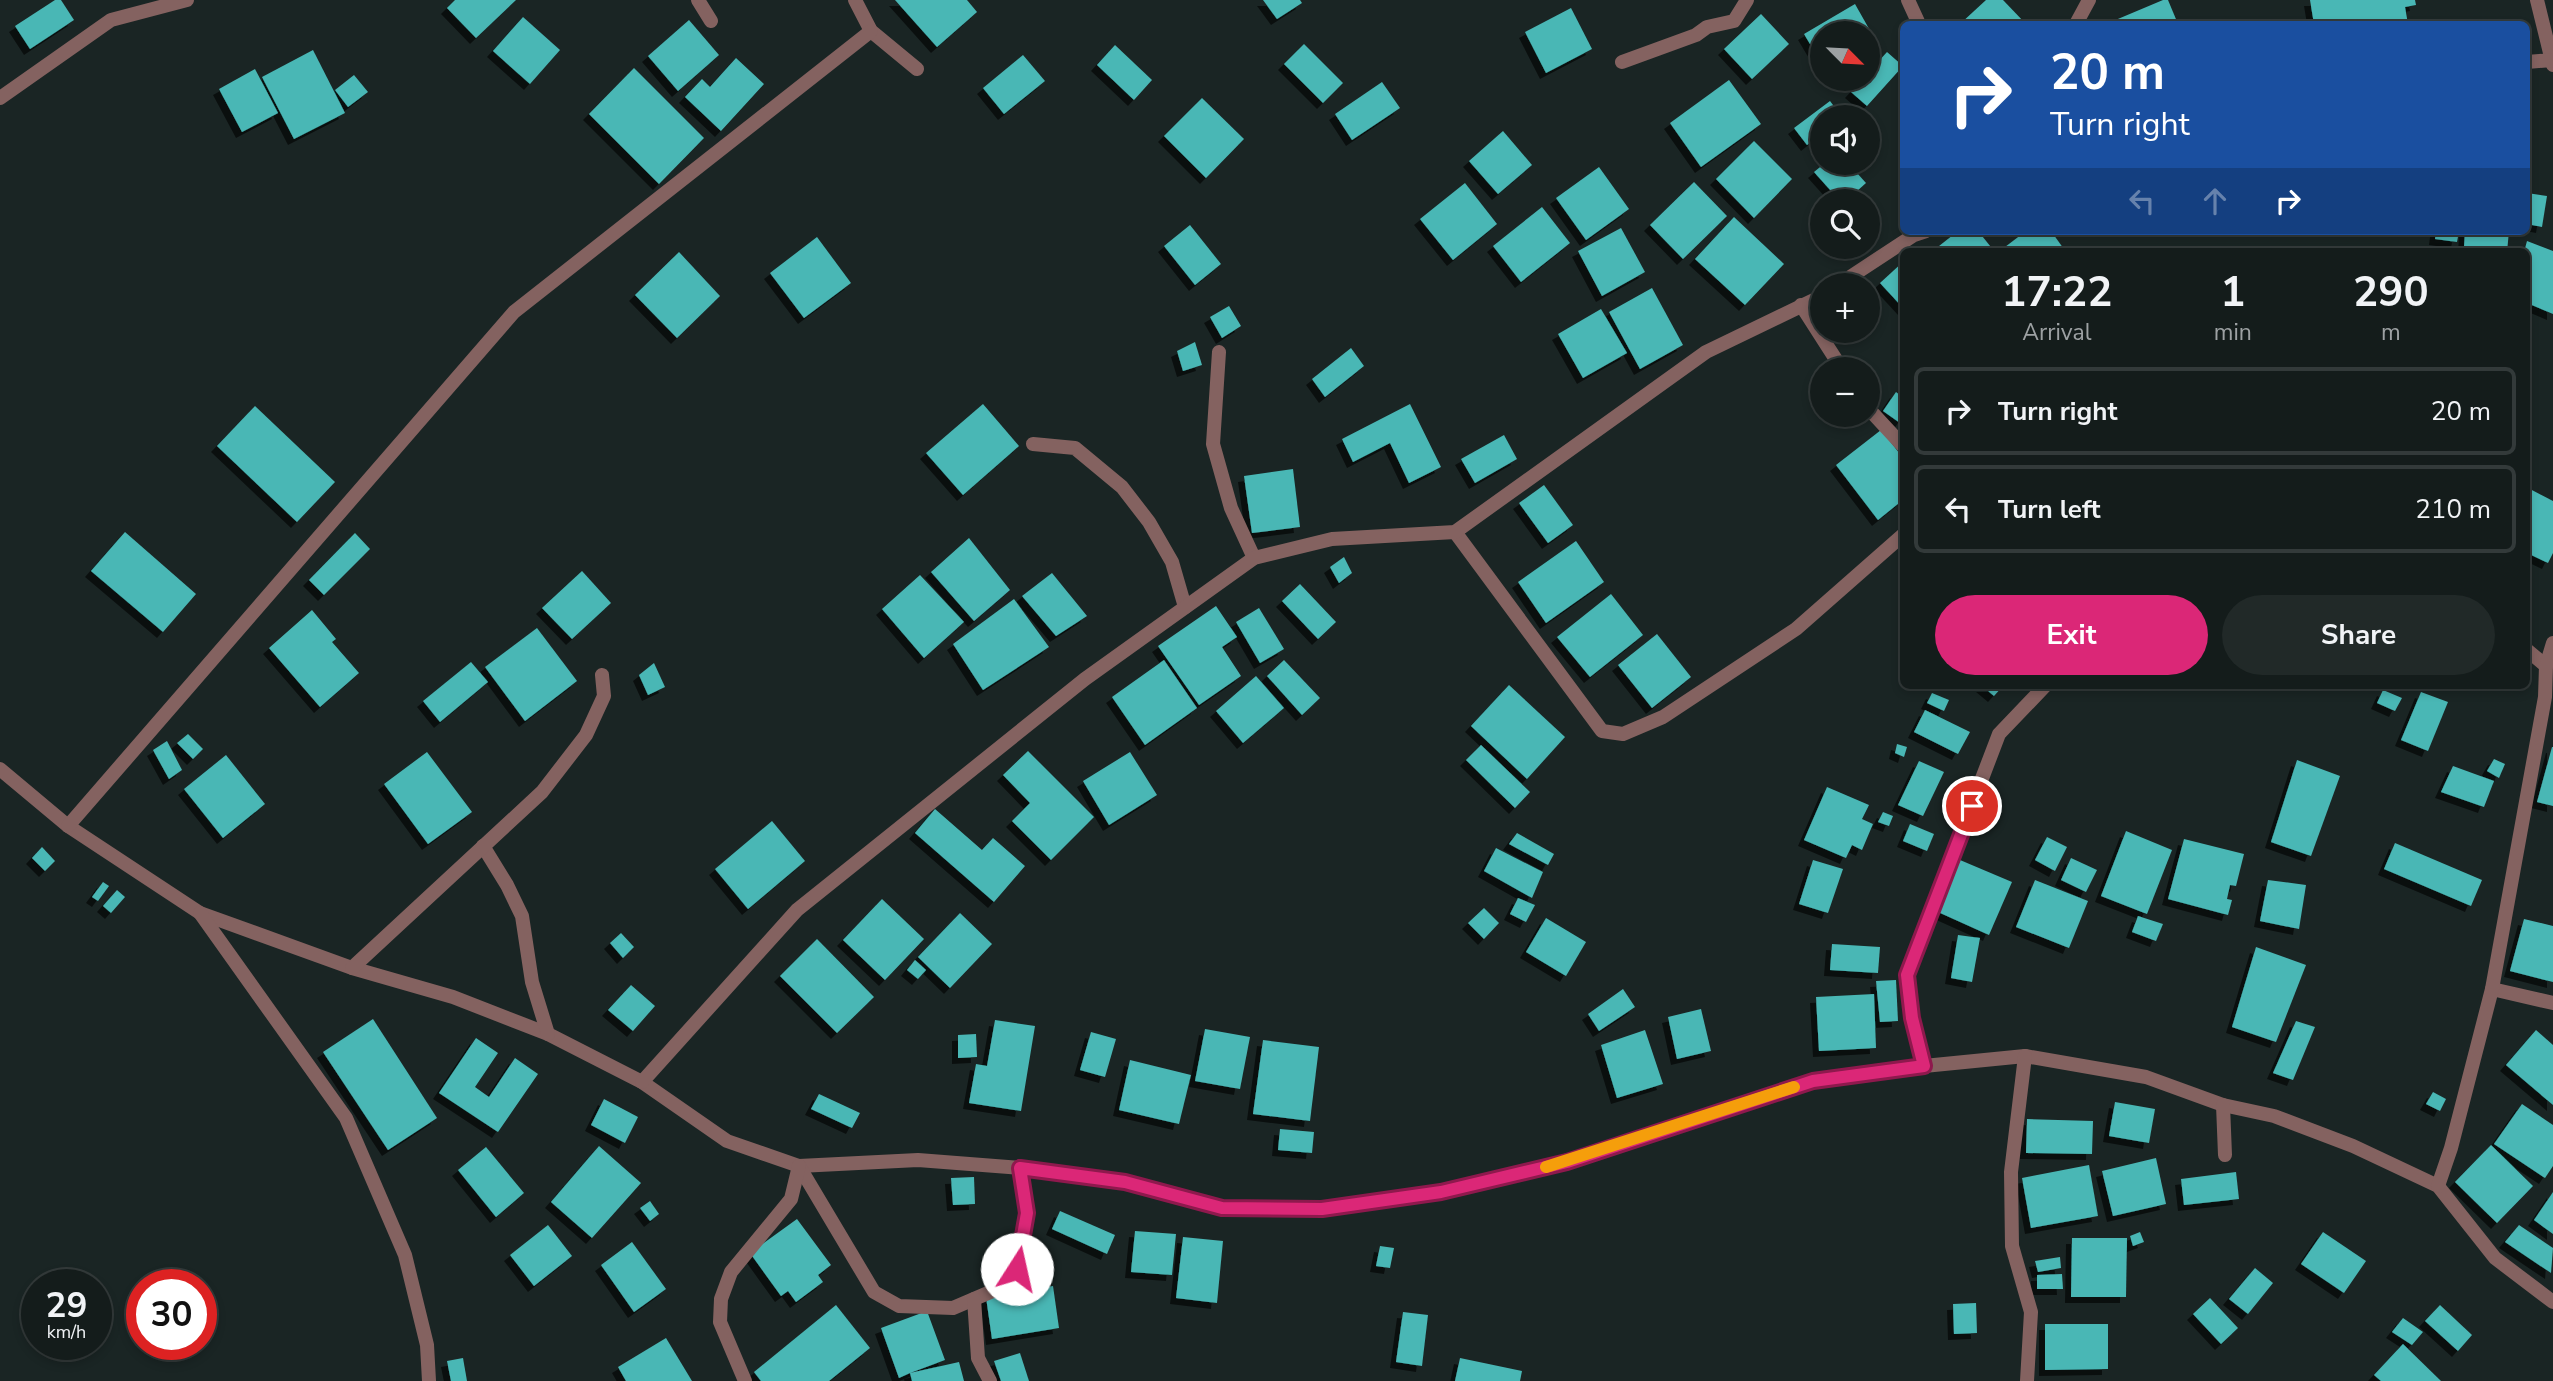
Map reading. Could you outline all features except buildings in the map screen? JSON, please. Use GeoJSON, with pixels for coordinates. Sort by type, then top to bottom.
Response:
{"type":"FeatureCollection","features":[{"type":"Feature","properties":{"kind":"street"},"geometry":{"type":"LineString","coordinates":[[0,98],[111,20],[187,0]]}},
{"type":"Feature","properties":{"kind":"street"},"geometry":{"type":"LineString","coordinates":[[698,0],[711,21]]}},
{"type":"Feature","properties":{"kind":"street"},"geometry":{"type":"LineString","coordinates":[[855,0],[871,30],[917,69]]}},
{"type":"Feature","properties":{"kind":"street"},"geometry":{"type":"LineString","coordinates":[[1622,62],[1696,35],[1707,27],[1734,21],[1747,0]]}},
{"type":"Feature","properties":{"kind":"street"},"geometry":{"type":"LineString","coordinates":[[1908,0],[1918,21]]}},
{"type":"Feature","properties":{"kind":"street"},"geometry":{"type":"LineString","coordinates":[[2078,21],[2089,0]]}},
{"type":"Feature","properties":{"kind":"street"},"geometry":{"type":"LineString","coordinates":[[2530,62],[2553,61],[2537,0]]}},
{"type":"Feature","properties":{"kind":"street"},"geometry":{"type":"LineString","coordinates":[[68,826],[514,312],[871,30]]}},
{"type":"Feature","properties":{"kind":"street"},"geometry":{"type":"LineString","coordinates":[[1856,273],[1914,235]]}},
{"type":"Feature","properties":{"kind":"street"},"geometry":{"type":"LineString","coordinates":[[642,1082],[797,910],[1085,679],[1254,558],[1332,538],[1455,532],[1706,352],[1810,301]]}},
{"type":"Feature","properties":{"kind":"street"},"geometry":{"type":"LineString","coordinates":[[1801,305],[1834,357]]}},
{"type":"Feature","properties":{"kind":"street"},"geometry":{"type":"LineString","coordinates":[[1219,352],[1213,444],[1231,508],[1254,558]]}},
{"type":"Feature","properties":{"kind":"street"},"geometry":{"type":"LineString","coordinates":[[1880,421],[1900,443]]}},
{"type":"Feature","properties":{"kind":"street"},"geometry":{"type":"LineString","coordinates":[[1033,444],[1075,448],[1122,487],[1149,522],[1172,562],[1185,607]]}},
{"type":"Feature","properties":{"kind":"street"},"geometry":{"type":"LineString","coordinates":[[1455,532],[1602,730],[1623,734],[1663,717],[1796,629],[1900,538]]}},
{"type":"Feature","properties":{"kind":"street"},"geometry":{"type":"LineString","coordinates":[[2438,1186],[2451,1148],[2492,989],[2549,696],[2546,666],[2553,643]]}},
{"type":"Feature","properties":{"kind":"street"},"geometry":{"type":"LineString","coordinates":[[2530,653],[2546,666]]}},
{"type":"Feature","properties":{"kind":"street"},"geometry":{"type":"LineString","coordinates":[[352,968],[542,792],[586,735],[604,696],[601,675]]}},
{"type":"Feature","properties":{"kind":"street"},"geometry":{"type":"LineString","coordinates":[[1924,1066],[1912,1018],[1907,975],[1999,734],[2042,689]]}},
{"type":"Feature","properties":{"kind":"street"},"geometry":{"type":"LineString","coordinates":[[0,769],[68,826],[200,913],[352,968],[453,996],[548,1034],[642,1082],[727,1141],[799,1166],[918,1160],[1020,1168],[1125,1182],[1222,1208],[1322,1209],[1441,1192],[1567,1162],[1813,1081],[2025,1056],[2146,1077],[2223,1105],[2274,1116],[2353,1146],[2438,1186],[2495,1258],[2553,1302]]}},
{"type":"Feature","properties":{"kind":"street"},"geometry":{"type":"LineString","coordinates":[[483,846],[522,916],[533,982],[548,1034]]}},
{"type":"Feature","properties":{"kind":"street"},"geometry":{"type":"LineString","coordinates":[[200,913],[346,1118],[405,1255],[427,1345],[429,1381]]}},
{"type":"Feature","properties":{"kind":"street"},"geometry":{"type":"LineString","coordinates":[[2492,989],[2553,1003]]}},
{"type":"Feature","properties":{"kind":"street"},"geometry":{"type":"LineString","coordinates":[[2025,1056],[2011,1172],[2012,1246],[2031,1312],[2026,1381]]}},
{"type":"Feature","properties":{"kind":"street"},"geometry":{"type":"LineString","coordinates":[[2223,1105],[2225,1154]]}},
{"type":"Feature","properties":{"kind":"street"},"geometry":{"type":"LineString","coordinates":[[799,1166],[874,1292],[899,1306],[953,1308],[995,1290],[1017,1269],[1027,1213],[1020,1168]]}},
{"type":"Feature","properties":{"kind":"street"},"geometry":{"type":"LineString","coordinates":[[745,1381],[720,1322],[721,1299],[731,1272],[791,1199],[799,1166]]}},
{"type":"Feature","properties":{"kind":"street"},"geometry":{"type":"LineString","coordinates":[[974,1299],[978,1358],[990,1381]]}},
{"type":"Feature","properties":{"kind":"slow traffic"},"geometry":{"type":"LineString","coordinates":[[1546,1167],[1794,1087]]}},
{"type":"Feature","properties":{"kind":"route"},"geometry":{"type":"LineString","coordinates":[[1017,1269],[1027,1213],[1020,1168],[1125,1182],[1222,1208],[1322,1209],[1441,1192],[1567,1162],[1813,1081],[1924,1066],[1912,1018],[1907,975],[1972,806]]}}]}
